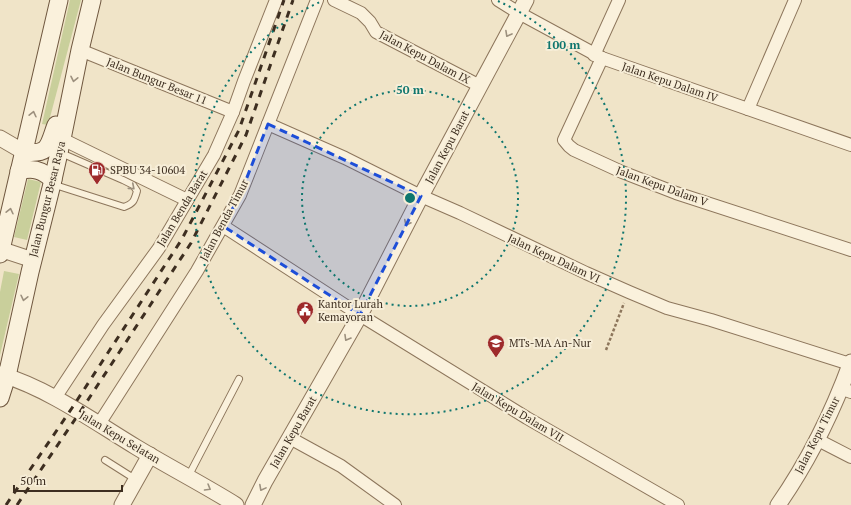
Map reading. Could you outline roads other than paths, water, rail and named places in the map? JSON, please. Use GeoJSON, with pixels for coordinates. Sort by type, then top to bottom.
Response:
{"type":"FeatureCollection","features":[{"type":"Feature","properties":{"kind":"main road"},"geometry":{"type":"LineString","coordinates":[[0,251],[59,0]]}},
{"type":"Feature","properties":{"kind":"main road","name":"Jalan Bungur Besar Raya"},"geometry":{"type":"LineString","coordinates":[[0,398],[4,375],[53,182],[80,50],[92,0]]}},
{"type":"Feature","properties":{"kind":"main road"},"geometry":{"type":"LineString","coordinates":[[22,160],[35,153],[42,152],[48,146],[56,124],[69,105]]}},
{"type":"Feature","properties":{"kind":"main road"},"geometry":{"type":"LineString","coordinates":[[22,160],[36,164],[44,164],[51,162],[60,150]]}},
{"type":"Feature","properties":{"kind":"main road"},"geometry":{"type":"LineString","coordinates":[[22,160],[26,169],[41,171],[48,175],[53,182]]}},
{"type":"Feature","properties":{"kind":"street","name":"Jalan Benda Barat"},"geometry":{"type":"LineString","coordinates":[[55,398],[103,325],[159,248],[214,154],[233,112],[276,0]]}},
{"type":"Feature","properties":{"kind":"street","name":"Jalan Benda Timur"},"geometry":{"type":"LineString","coordinates":[[98,424],[197,271],[240,195],[317,0]]}},
{"type":"Feature","properties":{"kind":"street","name":"Jalan Kepu Dalam IX"},"geometry":{"type":"LineString","coordinates":[[334,0],[361,13],[370,22],[376,32],[480,86]]}},
{"type":"Feature","properties":{"kind":"street","name":"Jalan Kepu Dalam IV"},"geometry":{"type":"LineString","coordinates":[[498,0],[523,7],[598,56],[851,145]]}},
{"type":"Feature","properties":{"kind":"street"},"geometry":{"type":"LineString","coordinates":[[598,56],[619,0]]}},
{"type":"Feature","properties":{"kind":"street"},"geometry":{"type":"LineString","coordinates":[[748,109],[795,0]]}},
{"type":"Feature","properties":{"kind":"street","name":"Jalan Kepu Barat"},"geometry":{"type":"LineString","coordinates":[[252,505],[360,315],[421,196],[523,7]]}},
{"type":"Feature","properties":{"kind":"street","name":"Jalan Bungur Besar 11"},"geometry":{"type":"LineString","coordinates":[[80,50],[233,112]]}},
{"type":"Feature","properties":{"kind":"street","name":"Jalan Kepu Dalam V"},"geometry":{"type":"LineString","coordinates":[[598,56],[564,140],[574,150],[622,172],[676,192],[851,250]]}},
{"type":"Feature","properties":{"kind":"street","name":"Jalan Kepu Dalam VI"},"geometry":{"type":"LineString","coordinates":[[268,124],[345,158],[421,196],[586,273],[667,308],[850,363]]}},
{"type":"Feature","properties":{"kind":"street"},"geometry":{"type":"LineString","coordinates":[[0,138],[22,160]]}},
{"type":"Feature","properties":{"kind":"street"},"geometry":{"type":"LineString","coordinates":[[60,150],[187,200]]}},
{"type":"Feature","properties":{"kind":"street"},"geometry":{"type":"LineString","coordinates":[[223,226],[360,315]]}},
{"type":"Feature","properties":{"kind":"street"},"geometry":{"type":"LineString","coordinates":[[0,251],[33,260]]}},
{"type":"Feature","properties":{"kind":"street","name":"Jalan Kepu Dalam VII"},"geometry":{"type":"LineString","coordinates":[[360,315],[527,418],[678,505]]}},
{"type":"Feature","properties":{"kind":"street","name":"Jalan Kepu Timur"},"geometry":{"type":"LineString","coordinates":[[778,505],[798,475],[832,408],[846,390],[850,363]]}},
{"type":"Feature","properties":{"kind":"street","name":"Jalan Kepu Selatan"},"geometry":{"type":"LineString","coordinates":[[4,375],[55,398],[80,412],[236,505]]}},
{"type":"Feature","properties":{"kind":"street"},"geometry":{"type":"LineString","coordinates":[[290,438],[341,466],[395,505]]}},
{"type":"Feature","properties":{"kind":"street"},"geometry":{"type":"LineString","coordinates":[[816,439],[851,457]]}},
{"type":"Feature","properties":{"kind":"street"},"geometry":{"type":"LineString","coordinates":[[122,505],[150,455]]}},
{"type":"Feature","properties":{"kind":"lane"},"geometry":{"type":"LineString","coordinates":[[53,182],[124,207],[132,204],[137,191],[133,185],[60,150]]}},
{"type":"Feature","properties":{"kind":"lane"},"geometry":{"type":"LineString","coordinates":[[188,477],[239,379]]}},
{"type":"Feature","properties":{"kind":"lane"},"geometry":{"type":"LineString","coordinates":[[104,460],[136,480]]}},
{"type":"Feature","properties":{"kind":"railway"},"geometry":{"type":"LineString","coordinates":[[6,505],[72,408],[182,239],[239,130],[284,0]]}},
{"type":"Feature","properties":{"kind":"railway"},"geometry":{"type":"LineString","coordinates":[[17,505],[191,243],[246,135],[293,0]]}},
{"type":"Feature","properties":{"kind":"place","name":"SPBU 34-10604"},"geometry":{"type":"Point","coordinates":[97,185]}},
{"type":"Feature","properties":{"kind":"place","name":"Kantor Lurah Kemayoran"},"geometry":{"type":"Point","coordinates":[305,325]}},
{"type":"Feature","properties":{"kind":"place","name":"MTs-MA An-Nur"},"geometry":{"type":"Point","coordinates":[496,358]}}]}
